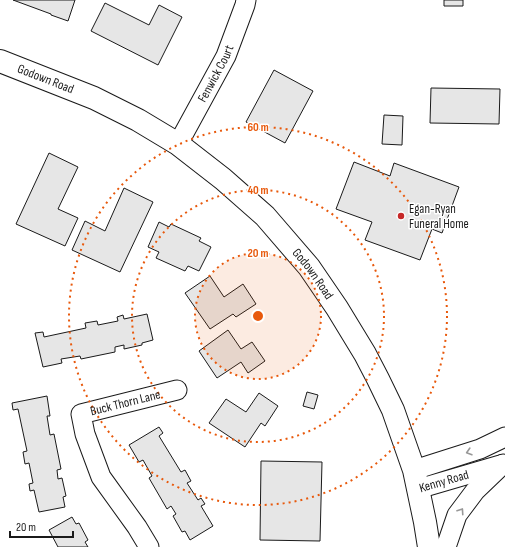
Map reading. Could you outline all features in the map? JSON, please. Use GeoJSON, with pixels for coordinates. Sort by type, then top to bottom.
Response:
{"type":"FeatureCollection","features":[{"type":"Feature","properties":{"kind":"main road","name":"Godown Road"},"geometry":{"type":"LineString","coordinates":[[0,61],[94,98],[138,120],[178,144],[223,179],[265,216],[309,267],[337,308],[365,354],[393,410],[416,479]]}},
{"type":"Feature","properties":{"kind":"main road","name":"Kenny Road"},"geometry":{"type":"LineString","coordinates":[[416,479],[430,547]]}},
{"type":"Feature","properties":{"kind":"street","name":"Fenwick Court"},"geometry":{"type":"LineString","coordinates":[[178,144],[226,56],[246,0]]}},
{"type":"Feature","properties":{"kind":"street","name":"Buck Thorn Lane"},"geometry":{"type":"LineString","coordinates":[[149,547],[137,527],[101,477],[85,434],[81,414],[177,390]]}},
{"type":"Feature","properties":{"kind":"street","name":"Kenny Road"},"geometry":{"type":"LineString","coordinates":[[416,479],[505,437]]}},
{"type":"Feature","properties":{"kind":"street","name":"Kenny Road"},"geometry":{"type":"LineString","coordinates":[[416,479],[504,464]]}},
{"type":"Feature","properties":{"kind":"street","name":"Kenny Road"},"geometry":{"type":"LineString","coordinates":[[446,547],[457,515],[475,491],[504,464]]}},
{"type":"Feature","properties":{"kind":"building"},"geometry":{"type":"Polygon","coordinates":[[[13,0],[75,0],[68,21],[13,0]]]}},
{"type":"Feature","properties":{"kind":"building"},"geometry":{"type":"Polygon","coordinates":[[[444,0],[463,0],[463,6],[444,6],[444,0]]]}},
{"type":"Feature","properties":{"kind":"building"},"geometry":{"type":"Polygon","coordinates":[[[105,3],[149,25],[159,5],[182,17],[158,65],[91,31],[105,3]]]}},
{"type":"Feature","properties":{"kind":"building"},"geometry":{"type":"Polygon","coordinates":[[[274,70],[313,91],[285,143],[246,122],[274,70]]]}},
{"type":"Feature","properties":{"kind":"building"},"geometry":{"type":"Polygon","coordinates":[[[431,88],[500,89],[499,124],[430,123],[431,88]]]}},
{"type":"Feature","properties":{"kind":"building"},"geometry":{"type":"Polygon","coordinates":[[[384,115],[403,116],[402,145],[382,144],[384,115]]]}},
{"type":"Feature","properties":{"kind":"building"},"geometry":{"type":"Polygon","coordinates":[[[49,153],[78,167],[58,209],[78,218],[65,246],[16,224],[49,153]]]}},
{"type":"Feature","properties":{"kind":"building","name":"Egan-Ryan Funeral Home"},"geometry":{"type":"Polygon","coordinates":[[[354,162],[390,176],[394,163],[459,187],[442,233],[432,229],[420,260],[365,240],[372,222],[336,209],[354,162]]]}},
{"type":"Feature","properties":{"kind":"building"},"geometry":{"type":"Polygon","coordinates":[[[124,188],[153,202],[120,272],[72,250],[85,221],[105,231],[124,188]]]}},
{"type":"Feature","properties":{"kind":"building"},"geometry":{"type":"Polygon","coordinates":[[[159,222],[169,227],[171,224],[201,238],[199,241],[211,247],[199,271],[188,266],[185,271],[156,258],[159,252],[148,247],[159,222]]]}},
{"type":"Feature","properties":{"kind":"building"},"geometry":{"type":"Polygon","coordinates":[[[210,276],[224,297],[243,284],[256,304],[236,317],[233,314],[210,329],[185,293],[210,276]]]}},
{"type":"Feature","properties":{"kind":"building"},"geometry":{"type":"Polygon","coordinates":[[[147,314],[153,340],[142,343],[142,345],[124,349],[124,345],[115,347],[115,352],[81,359],[80,356],[61,359],[62,363],[43,367],[35,333],[43,332],[44,337],[86,328],[85,323],[97,321],[98,325],[118,321],[117,317],[123,315],[124,319],[147,314]]]}},
{"type":"Feature","properties":{"kind":"building"},"geometry":{"type":"Polygon","coordinates":[[[228,330],[241,349],[252,342],[265,361],[248,373],[241,362],[217,378],[199,351],[228,330]]]}},
{"type":"Feature","properties":{"kind":"building"},"geometry":{"type":"Polygon","coordinates":[[[307,392],[318,395],[314,409],[303,406],[307,392]]]}},
{"type":"Feature","properties":{"kind":"building"},"geometry":{"type":"Polygon","coordinates":[[[259,393],[278,406],[265,426],[261,423],[245,447],[209,423],[226,399],[246,412],[259,393]]]}},
{"type":"Feature","properties":{"kind":"building"},"geometry":{"type":"Polygon","coordinates":[[[47,396],[50,416],[47,416],[50,435],[54,434],[61,469],[57,470],[58,479],[62,478],[66,496],[63,497],[65,507],[39,512],[34,490],[30,491],[29,484],[33,483],[29,463],[25,464],[23,452],[27,451],[18,409],[13,410],[12,403],[47,396]]]}},
{"type":"Feature","properties":{"kind":"building"},"geometry":{"type":"Polygon","coordinates":[[[159,427],[163,433],[159,436],[181,472],[185,470],[191,481],[187,483],[198,500],[201,498],[205,504],[201,506],[213,526],[190,540],[185,531],[182,532],[173,516],[176,514],[171,506],[167,509],[149,478],[152,476],[143,460],[139,462],[129,445],[159,427]]]}},
{"type":"Feature","properties":{"kind":"building"},"geometry":{"type":"Polygon","coordinates":[[[261,461],[322,462],[320,541],[260,540],[261,461]]]}},
{"type":"Feature","properties":{"kind":"building"},"geometry":{"type":"Polygon","coordinates":[[[72,517],[76,524],[79,523],[88,540],[85,542],[88,547],[58,547],[49,530],[72,517]]]}},
{"type":"Feature","properties":{"kind":"place","name":"Egan-Ryan Funeral Home"},"geometry":{"type":"Point","coordinates":[401,216]}}]}
